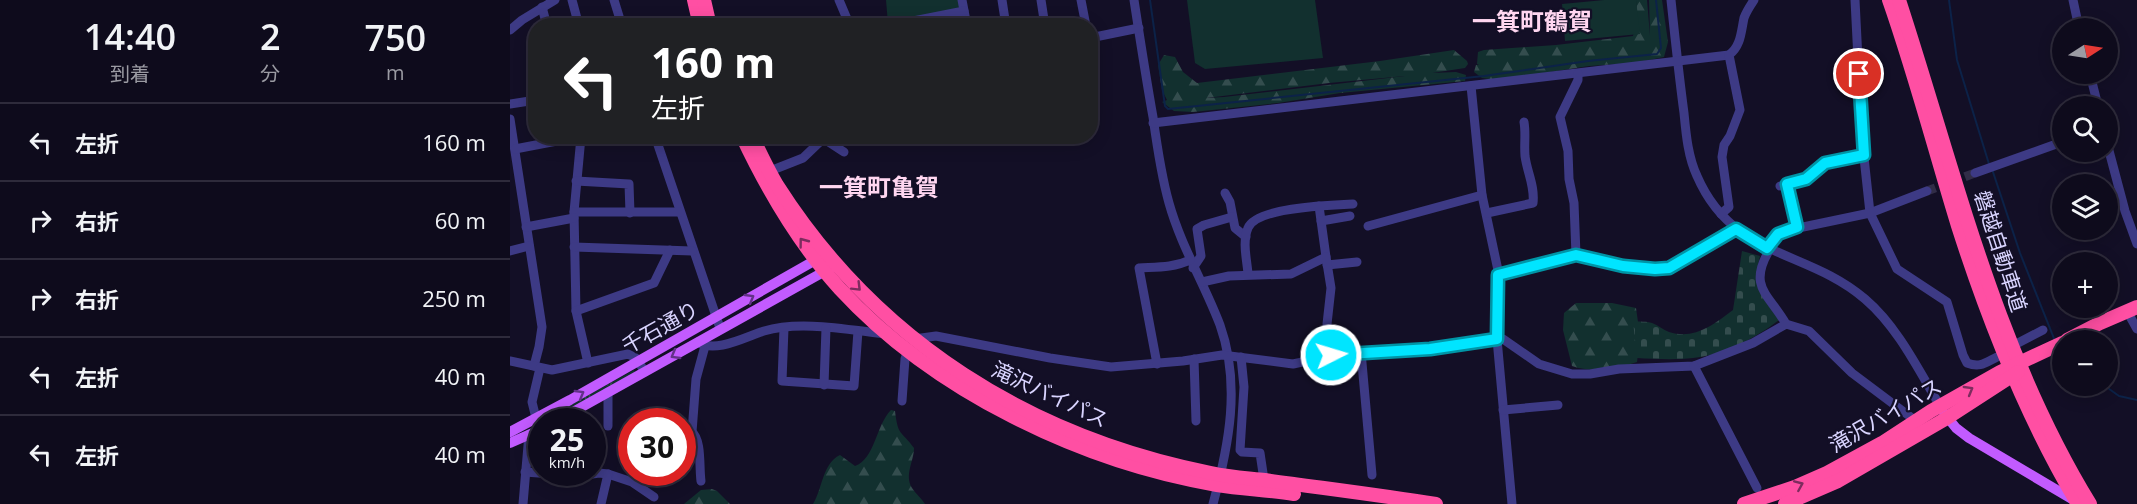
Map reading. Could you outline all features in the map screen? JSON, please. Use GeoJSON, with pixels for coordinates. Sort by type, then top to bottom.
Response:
{"type":"FeatureCollection","features":[{"type":"Feature","properties":{"kind":"highway"},"geometry":{"type":"LineString","coordinates":[[694,0],[698,18]]}},
{"type":"Feature","properties":{"kind":"highway"},"geometry":{"type":"LineString","coordinates":[[704,0],[708,18]]}},
{"type":"Feature","properties":{"kind":"highway","name":"磐越自動車道"},"geometry":{"type":"LineString","coordinates":[[1889,0],[1958,226],[2022,386],[2063,478],[2083,501]]}},
{"type":"Feature","properties":{"kind":"highway","name":"磐越自動車道"},"geometry":{"type":"LineString","coordinates":[[1899,0],[2008,352]]}},
{"type":"Feature","properties":{"kind":"highway","name":"滝沢バイパス"},"geometry":{"type":"LineString","coordinates":[[746,144],[794,230],[881,311],[911,344],[983,399],[1041,430],[1127,463],[1371,504]]}},
{"type":"Feature","properties":{"kind":"highway","name":"滝沢バイパス"},"geometry":{"type":"LineString","coordinates":[[756,144],[770,171],[826,262],[864,313],[888,334],[911,344]]}},
{"type":"Feature","properties":{"kind":"highway"},"geometry":{"type":"LineString","coordinates":[[2085,330],[2132,309]]}},
{"type":"Feature","properties":{"kind":"highway","name":"滝沢バイパス"},"geometry":{"type":"LineString","coordinates":[[1744,504],[1795,487],[1827,473],[2008,380],[2052,348]]}},
{"type":"Feature","properties":{"kind":"highway","name":"磐越自動車道"},"geometry":{"type":"LineString","coordinates":[[2022,386],[2048,428],[2083,501]]}},
{"type":"Feature","properties":{"kind":"highway","name":"滝沢バイパス"},"geometry":{"type":"LineString","coordinates":[[1785,504],[1838,481],[1944,412]]}},
{"type":"Feature","properties":{"kind":"highway","name":"滝沢バイパス"},"geometry":{"type":"LineString","coordinates":[[1219,480],[1264,480],[1436,504]]}},
{"type":"Feature","properties":{"kind":"main road","name":"千石通り"},"geometry":{"type":"LineString","coordinates":[[563,408],[639,361],[718,323],[826,262]]}},
{"type":"Feature","properties":{"kind":"main road","name":"千石通り"},"geometry":{"type":"LineString","coordinates":[[580,408],[701,344],[718,323]]}},
{"type":"Feature","properties":{"kind":"main road"},"geometry":{"type":"LineString","coordinates":[[1944,412],[1956,428],[1969,438],[2083,501]]}},
{"type":"Feature","properties":{"kind":"main road","name":"千石通り"},"geometry":{"type":"LineString","coordinates":[[510,432],[528,426]]}},
{"type":"Feature","properties":{"kind":"main road","name":"千石通り"},"geometry":{"type":"LineString","coordinates":[[510,443],[528,435]]}},
{"type":"Feature","properties":{"kind":"street"},"geometry":{"type":"LineString","coordinates":[[510,30],[555,0]]}},
{"type":"Feature","properties":{"kind":"street"},"geometry":{"type":"LineString","coordinates":[[572,0],[577,18]]}},
{"type":"Feature","properties":{"kind":"street"},"geometry":{"type":"LineString","coordinates":[[614,0],[620,18]]}},
{"type":"Feature","properties":{"kind":"street"},"geometry":{"type":"LineString","coordinates":[[839,0],[847,18]]}},
{"type":"Feature","properties":{"kind":"street"},"geometry":{"type":"LineString","coordinates":[[962,0],[965,18]]}},
{"type":"Feature","properties":{"kind":"street"},"geometry":{"type":"LineString","coordinates":[[1002,0],[1005,18]]}},
{"type":"Feature","properties":{"kind":"street"},"geometry":{"type":"LineString","coordinates":[[1041,0],[1044,18]]}},
{"type":"Feature","properties":{"kind":"street"},"geometry":{"type":"LineString","coordinates":[[1081,0],[1084,18]]}},
{"type":"Feature","properties":{"kind":"street"},"geometry":{"type":"LineString","coordinates":[[1134,0],[1168,202],[1192,264],[1220,325],[1228,355],[1232,390],[1231,417],[1213,504]]}},
{"type":"Feature","properties":{"kind":"street"},"geometry":{"type":"LineString","coordinates":[[1671,0],[1686,133],[1694,167],[1706,193],[1721,214],[1736,229],[1768,249],[1839,280],[1865,299],[1888,324],[1944,412]]}},
{"type":"Feature","properties":{"kind":"street"},"geometry":{"type":"LineString","coordinates":[[1154,123],[1730,56],[1735,51],[1745,17],[1754,0]]}},
{"type":"Feature","properties":{"kind":"street"},"geometry":{"type":"LineString","coordinates":[[1855,0],[1864,155],[1870,213],[1892,262],[1897,269],[1947,302],[1962,355],[1967,363],[1977,367],[2008,352],[2043,330]]}},
{"type":"Feature","properties":{"kind":"street"},"geometry":{"type":"LineString","coordinates":[[2073,0],[2077,18]]}},
{"type":"Feature","properties":{"kind":"street"},"geometry":{"type":"LineString","coordinates":[[542,8],[545,18]]}},
{"type":"Feature","properties":{"kind":"street"},"geometry":{"type":"LineString","coordinates":[[937,18],[964,11]]}},
{"type":"Feature","properties":{"kind":"street"},"geometry":{"type":"LineString","coordinates":[[1098,36],[1139,28]]}},
{"type":"Feature","properties":{"kind":"street"},"geometry":{"type":"LineString","coordinates":[[1721,214],[1729,207],[1722,157],[1724,145],[1740,110],[1730,56]]}},
{"type":"Feature","properties":{"kind":"street"},"geometry":{"type":"LineString","coordinates":[[1576,255],[1574,203],[1569,179],[1568,151],[1560,117],[1578,80],[1578,74]]}},
{"type":"Feature","properties":{"kind":"street"},"geometry":{"type":"LineString","coordinates":[[1471,86],[1482,195],[1498,275],[1497,339],[1512,504]]}},
{"type":"Feature","properties":{"kind":"street"},"geometry":{"type":"LineString","coordinates":[[510,104],[528,101]]}},
{"type":"Feature","properties":{"kind":"street"},"geometry":{"type":"LineString","coordinates":[[510,119],[542,327],[532,402],[534,408]]}},
{"type":"Feature","properties":{"kind":"street"},"geometry":{"type":"LineString","coordinates":[[1487,213],[1533,203],[1533,188],[1525,152],[1524,122]]}},
{"type":"Feature","properties":{"kind":"street"},"geometry":{"type":"LineString","coordinates":[[515,149],[543,144]]}},
{"type":"Feature","properties":{"kind":"street"},"geometry":{"type":"LineString","coordinates":[[581,144],[574,215],[576,311],[588,363]]}},
{"type":"Feature","properties":{"kind":"street"},"geometry":{"type":"LineString","coordinates":[[658,144],[718,323]]}},
{"type":"Feature","properties":{"kind":"street"},"geometry":{"type":"LineString","coordinates":[[770,171],[803,158],[818,144]]}},
{"type":"Feature","properties":{"kind":"street"},"geometry":{"type":"LineString","coordinates":[[833,144],[844,152]]}},
{"type":"Feature","properties":{"kind":"street"},"geometry":{"type":"LineString","coordinates":[[1975,173],[2052,145]]}},
{"type":"Feature","properties":{"kind":"street"},"geometry":{"type":"LineString","coordinates":[[1797,227],[1784,185],[1806,179],[1825,163],[1864,155]]}},
{"type":"Feature","properties":{"kind":"street"},"geometry":{"type":"LineString","coordinates":[[2113,162],[2137,244]]}},
{"type":"Feature","properties":{"kind":"street"},"geometry":{"type":"LineString","coordinates":[[576,181],[629,184],[630,213]]}},
{"type":"Feature","properties":{"kind":"street"},"geometry":{"type":"LineString","coordinates":[[1912,418],[1852,373],[1809,331],[1786,324],[1763,293],[1761,266],[1778,234],[1797,227],[1870,213],[1927,191]]}},
{"type":"Feature","properties":{"kind":"street"},"geometry":{"type":"LineString","coordinates":[[1225,193],[1230,202],[1232,217],[1238,232],[1246,237]]}},
{"type":"Feature","properties":{"kind":"street"},"geometry":{"type":"LineString","coordinates":[[1368,226],[1482,195]]}},
{"type":"Feature","properties":{"kind":"street"},"geometry":{"type":"LineString","coordinates":[[1248,274],[1246,237],[1248,227],[1258,219],[1298,207],[1353,204]]}},
{"type":"Feature","properties":{"kind":"street"},"geometry":{"type":"LineString","coordinates":[[1319,206],[1331,288],[1327,324],[1331,355]]}},
{"type":"Feature","properties":{"kind":"street"},"geometry":{"type":"LineString","coordinates":[[526,227],[574,215],[680,212]]}},
{"type":"Feature","properties":{"kind":"street"},"geometry":{"type":"LineString","coordinates":[[1321,221],[1350,216]]}},
{"type":"Feature","properties":{"kind":"street"},"geometry":{"type":"LineString","coordinates":[[1157,363],[1139,268],[1192,264],[1201,256],[1197,229],[1232,217]]}},
{"type":"Feature","properties":{"kind":"street"},"geometry":{"type":"LineString","coordinates":[[1498,275],[1576,255],[1623,266],[1669,268],[1736,229]]}},
{"type":"Feature","properties":{"kind":"street"},"geometry":{"type":"LineString","coordinates":[[510,250],[529,246]]}},
{"type":"Feature","properties":{"kind":"street"},"geometry":{"type":"LineString","coordinates":[[574,247],[692,251]]}},
{"type":"Feature","properties":{"kind":"street"},"geometry":{"type":"LineString","coordinates":[[576,311],[654,283],[670,250]]}},
{"type":"Feature","properties":{"kind":"street"},"geometry":{"type":"LineString","coordinates":[[1202,282],[1248,274],[1291,274],[1327,261],[1357,262]]}},
{"type":"Feature","properties":{"kind":"street"},"geometry":{"type":"LineString","coordinates":[[2132,309],[2137,329]]}},
{"type":"Feature","properties":{"kind":"street"},"geometry":{"type":"LineString","coordinates":[[902,400],[904,359],[911,344],[936,336],[1111,367],[1228,355],[1293,364],[1331,355],[1430,349],[1497,339],[1507,340],[1525,356],[1539,364],[1572,374],[1590,374],[1619,369],[1694,366],[1753,343],[1786,324]]}},
{"type":"Feature","properties":{"kind":"street"},"geometry":{"type":"LineString","coordinates":[[691,408],[701,344],[741,340],[764,331],[784,328],[826,328],[888,334]]}},
{"type":"Feature","properties":{"kind":"street"},"geometry":{"type":"LineString","coordinates":[[784,328],[782,381],[854,386],[858,331]]}},
{"type":"Feature","properties":{"kind":"street"},"geometry":{"type":"LineString","coordinates":[[824,384],[826,328]]}},
{"type":"Feature","properties":{"kind":"street"},"geometry":{"type":"LineString","coordinates":[[1361,352],[1372,475]]}},
{"type":"Feature","properties":{"kind":"street"},"geometry":{"type":"LineString","coordinates":[[510,361],[552,370],[628,354],[633,355],[639,361],[645,372]]}},
{"type":"Feature","properties":{"kind":"street"},"geometry":{"type":"LineString","coordinates":[[1241,357],[1244,387],[1240,450],[1260,453],[1264,480]]}},
{"type":"Feature","properties":{"kind":"street"},"geometry":{"type":"LineString","coordinates":[[1194,359],[1197,421]]}},
{"type":"Feature","properties":{"kind":"street"},"geometry":{"type":"LineString","coordinates":[[1694,366],[1757,488]]}},
{"type":"Feature","properties":{"kind":"street"},"geometry":{"type":"LineString","coordinates":[[608,392],[608,426]]}},
{"type":"Feature","properties":{"kind":"street"},"geometry":{"type":"LineString","coordinates":[[1503,410],[1558,405]]}},
{"type":"Feature","properties":{"kind":"street"},"geometry":{"type":"LineString","coordinates":[[696,435],[699,444],[698,465],[701,481]]}},
{"type":"Feature","properties":{"kind":"street"},"geometry":{"type":"LineString","coordinates":[[523,504],[528,444]]}},
{"type":"Feature","properties":{"kind":"street"},"geometry":{"type":"LineString","coordinates":[[525,472],[579,476],[618,475]]}},
{"type":"Feature","properties":{"kind":"street"},"geometry":{"type":"LineString","coordinates":[[601,504],[608,474]]}},
{"type":"Feature","properties":{"kind":"street"},"geometry":{"type":"LineString","coordinates":[[643,486],[654,497]]}},
{"type":"Feature","properties":{"kind":"green space"},"geometry":{"type":"Polygon","coordinates":[[[886,0],[959,0],[961,10],[919,18],[888,18],[886,0]]]}},
{"type":"Feature","properties":{"kind":"green space"},"geometry":{"type":"Polygon","coordinates":[[[1187,0],[1315,0],[1323,58],[1205,69],[1195,63],[1187,0]]]}},
{"type":"Feature","properties":{"kind":"green space"},"geometry":{"type":"Polygon","coordinates":[[[1636,0],[1647,0],[1650,36],[1649,0],[1662,0],[1668,42],[1664,57],[1634,63],[1589,66],[1498,80],[1482,78],[1474,72],[1476,65],[1479,65],[1477,64],[1478,52],[1484,50],[1633,36],[1637,22],[1636,0]]]}},
{"type":"Feature","properties":{"kind":"green space"},"geometry":{"type":"Polygon","coordinates":[[[1636,0],[1640,34],[1565,41],[1562,4],[1636,0]]]}},
{"type":"Feature","properties":{"kind":"green space"},"geometry":{"type":"Polygon","coordinates":[[[1454,50],[1468,64],[1465,68],[1432,73],[1456,72],[1466,75],[1465,81],[1340,93],[1278,103],[1193,112],[1174,111],[1162,102],[1167,100],[1162,90],[1158,65],[1164,55],[1175,57],[1183,72],[1197,83],[1454,50]],[[1405,76],[1206,98],[1224,97],[1405,76]]]}},
{"type":"Feature","properties":{"kind":"green space"},"geometry":{"type":"Polygon","coordinates":[[[1742,251],[1760,256],[1757,276],[1760,291],[1779,320],[1750,339],[1716,353],[1686,359],[1637,358],[1633,321],[1650,322],[1669,332],[1687,334],[1711,326],[1733,310],[1742,251]]]}},
{"type":"Feature","properties":{"kind":"green space"},"geometry":{"type":"Polygon","coordinates":[[[1576,303],[1612,303],[1636,308],[1640,336],[1637,362],[1604,369],[1572,366],[1563,330],[1564,313],[1576,303]]]}},
{"type":"Feature","properties":{"kind":"green space"},"geometry":{"type":"Polygon","coordinates":[[[634,370],[635,372],[572,408],[565,408],[634,370]]]}},
{"type":"Feature","properties":{"kind":"green space"},"geometry":{"type":"Polygon","coordinates":[[[891,410],[895,411],[897,425],[914,448],[909,478],[914,490],[925,504],[813,504],[826,470],[834,459],[840,455],[855,466],[862,462],[891,410]]]}},
{"type":"Feature","properties":{"kind":"green space"},"geometry":{"type":"Polygon","coordinates":[[[712,489],[730,504],[684,504],[701,490],[712,489]]]}},
{"type":"Feature","properties":{"kind":"waterway"},"geometry":{"type":"LineString","coordinates":[[1150,0],[1165,106],[1168,109],[1484,76],[1657,54],[1661,48],[1656,0]]}},
{"type":"Feature","properties":{"kind":"waterway"},"geometry":{"type":"LineString","coordinates":[[1949,0],[1957,60],[1989,164]]}},
{"type":"Feature","properties":{"kind":"waterway"},"geometry":{"type":"LineString","coordinates":[[1992,169],[2020,253],[2052,333]]}},
{"type":"Feature","properties":{"kind":"waterway"},"geometry":{"type":"LineString","coordinates":[[2118,395],[2137,400]]}},
{"type":"Feature","properties":{"kind":"tunnel"},"geometry":{"type":"LineString","coordinates":[[1927,191],[1975,173]]}},
{"type":"Feature","properties":{"kind":"district","name":"一箕町鶴賀"},"geometry":{"type":"Point","coordinates":[1532,20]}},
{"type":"Feature","properties":{"kind":"district","name":"一箕町亀賀"},"geometry":{"type":"Point","coordinates":[879,186]}},
{"type":"Feature","properties":{"kind":"route"},"geometry":{"type":"LineString","coordinates":[[1331,355],[1430,349],[1497,339],[1498,275],[1576,255],[1623,266],[1669,268],[1736,229],[1767,248],[1778,234],[1797,227],[1787,184],[1806,179],[1825,163],[1864,155],[1859,74]]}}]}
